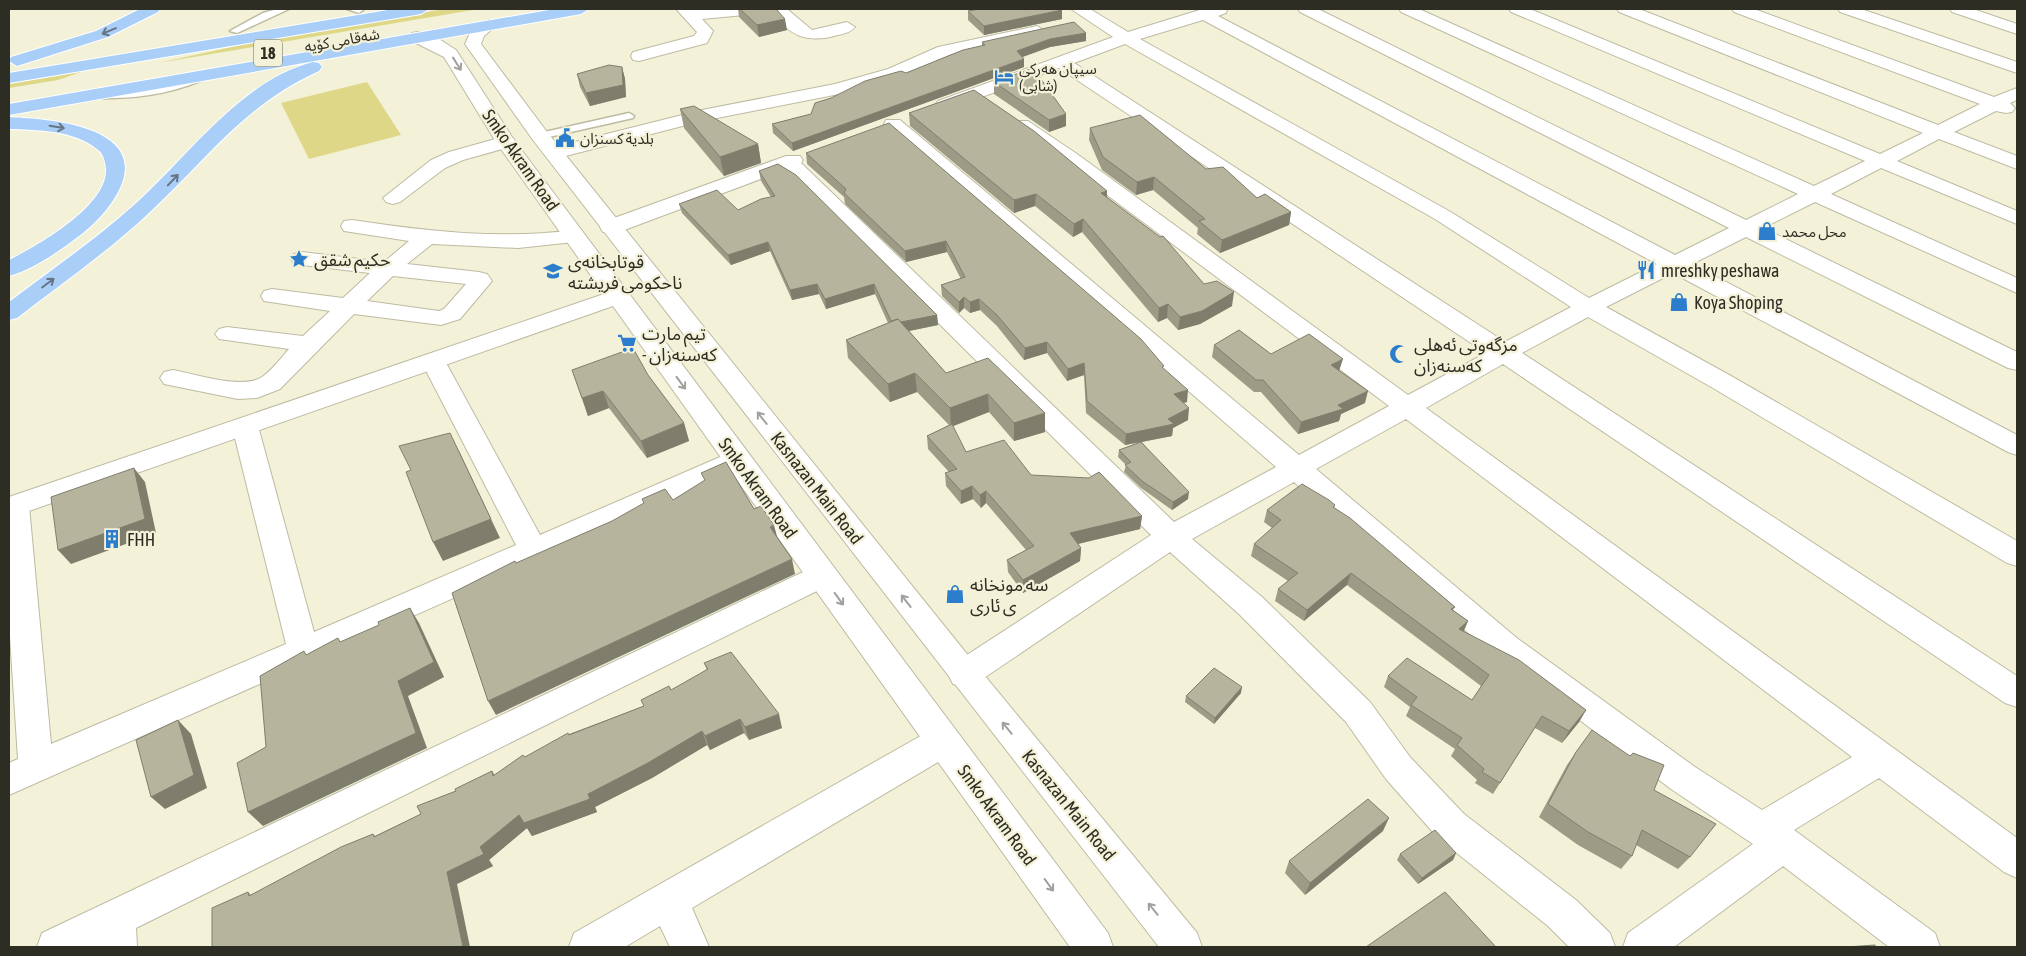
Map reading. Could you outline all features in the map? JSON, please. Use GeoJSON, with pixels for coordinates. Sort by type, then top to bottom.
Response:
{"type":"FeatureCollection","features":[{"type":"Feature","properties":{"kind":"highway"},"geometry":{"type":"LineString","coordinates":[[9,63],[96,37],[152,9]]}},
{"type":"Feature","properties":{"kind":"highway"},"geometry":{"type":"LineString","coordinates":[[9,68],[359,9]]}},
{"type":"Feature","properties":{"kind":"highway","name":"شەقامی کۆیە"},"geometry":{"type":"LineString","coordinates":[[9,78],[421,9]]}},
{"type":"Feature","properties":{"kind":"highway","name":"شەقامی کۆیە"},"geometry":{"type":"LineString","coordinates":[[9,97],[528,9]]}},
{"type":"Feature","properties":{"kind":"highway"},"geometry":{"type":"LineString","coordinates":[[9,110],[581,9]]}},
{"type":"Feature","properties":{"kind":"highway"},"geometry":{"type":"LineString","coordinates":[[9,313],[137,214],[240,109],[264,91],[292,75],[324,62],[414,38]]}},
{"type":"Feature","properties":{"kind":"highway"},"geometry":{"type":"LineString","coordinates":[[9,123],[51,125],[92,137],[105,145],[114,156],[117,168],[114,182],[106,197],[92,213],[46,248],[9,269]]}},
{"type":"Feature","properties":{"kind":"street"},"geometry":{"type":"LineString","coordinates":[[639,56],[701,39],[705,31],[684,9]]}},
{"type":"Feature","properties":{"kind":"street"},"geometry":{"type":"LineString","coordinates":[[691,9],[702,14],[755,9]]}},
{"type":"Feature","properties":{"kind":"street"},"geometry":{"type":"LineString","coordinates":[[778,9],[802,34],[810,36],[847,27]]}},
{"type":"Feature","properties":{"kind":"street"},"geometry":{"type":"LineString","coordinates":[[930,110],[1126,38],[1224,9]]}},
{"type":"Feature","properties":{"kind":"street"},"geometry":{"type":"LineString","coordinates":[[1306,9],[2017,362]]}},
{"type":"Feature","properties":{"kind":"street"},"geometry":{"type":"LineString","coordinates":[[1407,9],[2017,286]]}},
{"type":"Feature","properties":{"kind":"street"},"geometry":{"type":"LineString","coordinates":[[1517,9],[2017,218]]}},
{"type":"Feature","properties":{"kind":"street"},"geometry":{"type":"LineString","coordinates":[[1625,9],[2017,163]]}},
{"type":"Feature","properties":{"kind":"street"},"geometry":{"type":"LineString","coordinates":[[1740,9],[2017,112]]}},
{"type":"Feature","properties":{"kind":"street"},"geometry":{"type":"LineString","coordinates":[[1846,9],[2017,68]]}},
{"type":"Feature","properties":{"kind":"street"},"geometry":{"type":"LineString","coordinates":[[1958,9],[2017,28]]}},
{"type":"Feature","properties":{"kind":"street"},"geometry":{"type":"LineString","coordinates":[[547,145],[838,89],[894,73],[944,51],[1061,26],[1093,14],[1126,38],[1442,216],[1588,307],[1731,387],[2017,555]]}},
{"type":"Feature","properties":{"kind":"street"},"geometry":{"type":"LineString","coordinates":[[1203,14],[2017,446]]}},
{"type":"Feature","properties":{"kind":"street","name":"Kasnazan Main Road"},"geometry":{"type":"LineString","coordinates":[[489,25],[477,34],[474,44],[547,145],[964,674],[1183,947]]}},
{"type":"Feature","properties":{"kind":"street","name":"Smko Akram Road"},"geometry":{"type":"LineString","coordinates":[[414,38],[434,43],[450,54],[506,142],[1094,947]]}},
{"type":"Feature","properties":{"kind":"street"},"geometry":{"type":"LineString","coordinates":[[1061,62],[2017,693]]}},
{"type":"Feature","properties":{"kind":"street"},"geometry":{"type":"LineString","coordinates":[[977,93],[1070,158],[2017,859]]}},
{"type":"Feature","properties":{"kind":"street"},"geometry":{"type":"LineString","coordinates":[[964,674],[1171,537],[1504,353],[1588,307],[2017,93]]}},
{"type":"Feature","properties":{"kind":"street"},"geometry":{"type":"LineString","coordinates":[[894,124],[1507,648],[1682,778],[1773,837],[1921,947]]}},
{"type":"Feature","properties":{"kind":"street"},"geometry":{"type":"LineString","coordinates":[[393,198],[438,164],[456,156],[506,142]]}},
{"type":"Feature","properties":{"kind":"street"},"geometry":{"type":"LineString","coordinates":[[611,227],[801,157],[1171,537],[1251,606],[1358,712],[1398,768],[1451,826],[1562,913],[1596,947]]}},
{"type":"Feature","properties":{"kind":"street"},"geometry":{"type":"LineString","coordinates":[[352,226],[427,237],[522,243],[574,236]]}},
{"type":"Feature","properties":{"kind":"street"},"geometry":{"type":"LineString","coordinates":[[173,378],[238,391],[257,390],[271,383],[308,344],[388,269],[427,237]]}},
{"type":"Feature","properties":{"kind":"street"},"geometry":{"type":"LineString","coordinates":[[272,296],[447,317],[481,281],[479,279],[302,259]]}},
{"type":"Feature","properties":{"kind":"street"},"geometry":{"type":"LineString","coordinates":[[618,297],[12,507],[23,772],[738,460]]}},
{"type":"Feature","properties":{"kind":"street"},"geometry":{"type":"LineString","coordinates":[[227,334],[308,344]]}},
{"type":"Feature","properties":{"kind":"street"},"geometry":{"type":"LineString","coordinates":[[433,361],[534,549]]}},
{"type":"Feature","properties":{"kind":"street"},"geometry":{"type":"LineString","coordinates":[[244,426],[303,650]]}},
{"type":"Feature","properties":{"kind":"street"},"geometry":{"type":"LineString","coordinates":[[56,947],[117,933],[822,575]]}},
{"type":"Feature","properties":{"kind":"street"},"geometry":{"type":"LineString","coordinates":[[588,947],[669,902],[943,741]]}},
{"type":"Feature","properties":{"kind":"street"},"geometry":{"type":"LineString","coordinates":[[1642,947],[1773,837],[1880,759]]}},
{"type":"Feature","properties":{"kind":"street"},"geometry":{"type":"LineString","coordinates":[[669,902],[690,947]]}},
{"type":"Feature","properties":{"kind":"lane"},"geometry":{"type":"LineString","coordinates":[[234,31],[266,15],[285,9]]}},
{"type":"Feature","properties":{"kind":"lane"},"geometry":{"type":"LineString","coordinates":[[547,145],[629,116]]}},
{"type":"Feature","properties":{"kind":"shaded area"},"geometry":{"type":"Polygon","coordinates":[[[445,9],[479,9],[158,63],[292,34],[445,9]]]}},
{"type":"Feature","properties":{"kind":"shaded area"},"geometry":{"type":"Polygon","coordinates":[[[84,71],[58,80],[9,88],[9,84],[84,71]]]}},
{"type":"Feature","properties":{"kind":"shaded area"},"geometry":{"type":"Polygon","coordinates":[[[367,82],[401,135],[309,159],[281,103],[367,82]]]}},
{"type":"Feature","properties":{"kind":"building"},"geometry":{"type":"Polygon","coordinates":[[[740,9],[776,9],[785,19],[757,25],[740,9]]]}},
{"type":"Feature","properties":{"kind":"building"},"geometry":{"type":"Polygon","coordinates":[[[979,9],[1062,10],[984,26],[968,11],[979,9]]]}},
{"type":"Feature","properties":{"kind":"building"},"geometry":{"type":"Polygon","coordinates":[[[1074,22],[1086,33],[1050,39],[1017,51],[1024,59],[792,143],[772,124],[811,114],[815,103],[831,98],[865,81],[901,71],[906,73],[963,50],[985,45],[982,42],[1074,22]]]}},
{"type":"Feature","properties":{"kind":"building"},"geometry":{"type":"Polygon","coordinates":[[[609,65],[622,67],[623,85],[586,93],[577,74],[609,65]]]}},
{"type":"Feature","properties":{"kind":"building"},"geometry":{"type":"Polygon","coordinates":[[[1033,68],[1066,114],[1049,120],[994,82],[1033,68]]]}},
{"type":"Feature","properties":{"kind":"building"},"geometry":{"type":"Polygon","coordinates":[[[974,90],[1034,131],[1107,191],[1101,193],[1160,237],[1163,236],[1204,284],[1217,281],[1234,292],[1202,311],[1180,317],[1168,304],[1159,308],[1083,219],[1074,224],[1036,194],[1014,200],[909,113],[974,90]]]}},
{"type":"Feature","properties":{"kind":"building"},"geometry":{"type":"Polygon","coordinates":[[[694,106],[758,144],[720,157],[680,109],[694,106]]]}},
{"type":"Feature","properties":{"kind":"building"},"geometry":{"type":"Polygon","coordinates":[[[1140,115],[1206,169],[1223,167],[1257,198],[1265,194],[1291,212],[1222,240],[1199,221],[1205,219],[1154,177],[1137,182],[1103,157],[1090,128],[1140,115]]]}},
{"type":"Feature","properties":{"kind":"building"},"geometry":{"type":"Polygon","coordinates":[[[889,123],[1141,339],[1164,366],[1162,367],[1188,390],[1174,394],[1189,408],[1168,419],[1174,424],[1126,434],[1087,401],[1084,363],[1068,369],[1047,342],[1025,348],[997,315],[979,299],[970,302],[964,297],[959,302],[941,285],[965,277],[946,241],[905,251],[844,193],[846,189],[806,153],[889,123]]]}},
{"type":"Feature","properties":{"kind":"building"},"geometry":{"type":"Polygon","coordinates":[[[778,164],[796,175],[937,315],[901,322],[898,319],[891,321],[874,284],[825,299],[817,284],[790,290],[768,242],[728,255],[679,204],[717,190],[738,210],[761,199],[775,196],[759,171],[778,164]]]}},
{"type":"Feature","properties":{"kind":"building"},"geometry":{"type":"Polygon","coordinates":[[[898,319],[946,373],[988,358],[1045,413],[1014,423],[988,394],[950,408],[915,373],[888,384],[846,340],[898,319]]]}},
{"type":"Feature","properties":{"kind":"building"},"geometry":{"type":"Polygon","coordinates":[[[1239,330],[1271,354],[1309,334],[1343,359],[1331,365],[1368,391],[1338,405],[1343,409],[1301,422],[1263,380],[1256,380],[1214,345],[1239,330]]]}},
{"type":"Feature","properties":{"kind":"building"},"geometry":{"type":"Polygon","coordinates":[[[633,348],[648,375],[684,423],[641,441],[603,391],[582,398],[572,370],[633,348]]]}},
{"type":"Feature","properties":{"kind":"building"},"geometry":{"type":"Polygon","coordinates":[[[952,424],[966,452],[1004,440],[1031,475],[1089,478],[1099,472],[1142,516],[1070,533],[1081,548],[1023,580],[1007,560],[1034,546],[986,491],[980,495],[972,486],[961,491],[945,473],[957,469],[927,436],[952,424]]]}},
{"type":"Feature","properties":{"kind":"building"},"geometry":{"type":"Polygon","coordinates":[[[450,433],[491,519],[433,542],[406,472],[411,470],[399,446],[450,433]]]}},
{"type":"Feature","properties":{"kind":"building"},"geometry":{"type":"Polygon","coordinates":[[[1141,442],[1189,492],[1173,502],[1142,481],[1125,465],[1131,462],[1119,450],[1141,442]]]}},
{"type":"Feature","properties":{"kind":"building"},"geometry":{"type":"Polygon","coordinates":[[[726,462],[754,509],[761,506],[774,525],[770,527],[792,559],[488,701],[452,593],[515,561],[516,563],[612,521],[644,503],[642,499],[665,489],[673,500],[705,480],[701,473],[726,462]]]}},
{"type":"Feature","properties":{"kind":"building"},"geometry":{"type":"Polygon","coordinates":[[[134,468],[145,519],[58,550],[51,497],[134,468]]]}},
{"type":"Feature","properties":{"kind":"building"},"geometry":{"type":"Polygon","coordinates":[[[1302,484],[1329,500],[1335,505],[1333,507],[1350,518],[1455,607],[1451,609],[1468,621],[1459,629],[1519,660],[1586,710],[1569,731],[1542,716],[1500,783],[1482,772],[1484,769],[1457,745],[1462,738],[1411,705],[1417,697],[1388,676],[1407,658],[1472,700],[1489,675],[1351,573],[1307,610],[1278,589],[1298,573],[1254,544],[1281,520],[1267,510],[1302,484]]]}},
{"type":"Feature","properties":{"kind":"building"},"geometry":{"type":"Polygon","coordinates":[[[410,608],[434,662],[398,681],[416,733],[248,812],[237,763],[266,747],[260,676],[304,651],[306,655],[338,638],[340,642],[379,625],[378,622],[410,608]]]}},
{"type":"Feature","properties":{"kind":"building"},"geometry":{"type":"Polygon","coordinates":[[[731,652],[779,714],[745,727],[740,719],[705,736],[702,731],[646,764],[588,794],[590,799],[524,823],[519,815],[480,847],[484,854],[447,872],[463,947],[212,947],[212,908],[248,892],[249,896],[341,847],[373,834],[374,837],[421,814],[417,806],[456,791],[455,789],[492,771],[493,776],[523,755],[525,757],[568,733],[569,735],[644,706],[641,700],[669,686],[671,690],[708,669],[704,663],[731,652]]]}},
{"type":"Feature","properties":{"kind":"building"},"geometry":{"type":"Polygon","coordinates":[[[1214,668],[1242,687],[1215,718],[1186,696],[1214,668]]]}},
{"type":"Feature","properties":{"kind":"building"},"geometry":{"type":"Polygon","coordinates":[[[178,720],[194,775],[151,797],[136,740],[178,720]]]}},
{"type":"Feature","properties":{"kind":"building"},"geometry":{"type":"Polygon","coordinates":[[[1592,730],[1630,756],[1633,753],[1664,765],[1654,790],[1716,824],[1690,857],[1642,830],[1632,856],[1588,832],[1548,804],[1576,752],[1592,730]]]}},
{"type":"Feature","properties":{"kind":"building"},"geometry":{"type":"Polygon","coordinates":[[[1368,799],[1389,818],[1310,883],[1289,861],[1368,799]]]}},
{"type":"Feature","properties":{"kind":"building"},"geometry":{"type":"Polygon","coordinates":[[[1435,830],[1456,853],[1422,878],[1400,854],[1435,830]]]}},
{"type":"Feature","properties":{"kind":"building"},"geometry":{"type":"Polygon","coordinates":[[[1445,892],[1496,947],[1366,947],[1445,892]]]}},
{"type":"Feature","properties":{"kind":"building"},"geometry":{"type":"Polygon","coordinates":[[[1875,945],[1876,947],[1847,947],[1875,945]]]}},
{"type":"Feature","properties":{"kind":"place","name":"سیپان هەرکی (شابی)"},"geometry":{"type":"Point","coordinates":[1004,77]}},
{"type":"Feature","properties":{"kind":"place","name":"بلدية كسنزان"},"geometry":{"type":"Point","coordinates":[565,138]}},
{"type":"Feature","properties":{"kind":"place","name":"محل محمد"},"geometry":{"type":"Point","coordinates":[1767,231]}},
{"type":"Feature","properties":{"kind":"place","name":"حكيم شقق"},"geometry":{"type":"Point","coordinates":[299,259]}},
{"type":"Feature","properties":{"kind":"place","name":"mreshky peshawa"},"geometry":{"type":"Point","coordinates":[1646,270]}},
{"type":"Feature","properties":{"kind":"place","name":"قوتابخانەی ناحکومی فریشتە"},"geometry":{"type":"Point","coordinates":[553,271]}},
{"type":"Feature","properties":{"kind":"place","name":"Koya Shoping"},"geometry":{"type":"Point","coordinates":[1679,302]}},
{"type":"Feature","properties":{"kind":"place","name":"تیم مارت - کەسنەزان"},"geometry":{"type":"Point","coordinates":[627,343]}},
{"type":"Feature","properties":{"kind":"place","name":"مزگەوتی ئەهلی کەسنەزان"},"geometry":{"type":"Point","coordinates":[1399,354]}},
{"type":"Feature","properties":{"kind":"place","name":"FHH"},"geometry":{"type":"Point","coordinates":[112,539]}},
{"type":"Feature","properties":{"kind":"place","name":"سه مونخانه ی ئاری"},"geometry":{"type":"Point","coordinates":[955,594]}}]}
